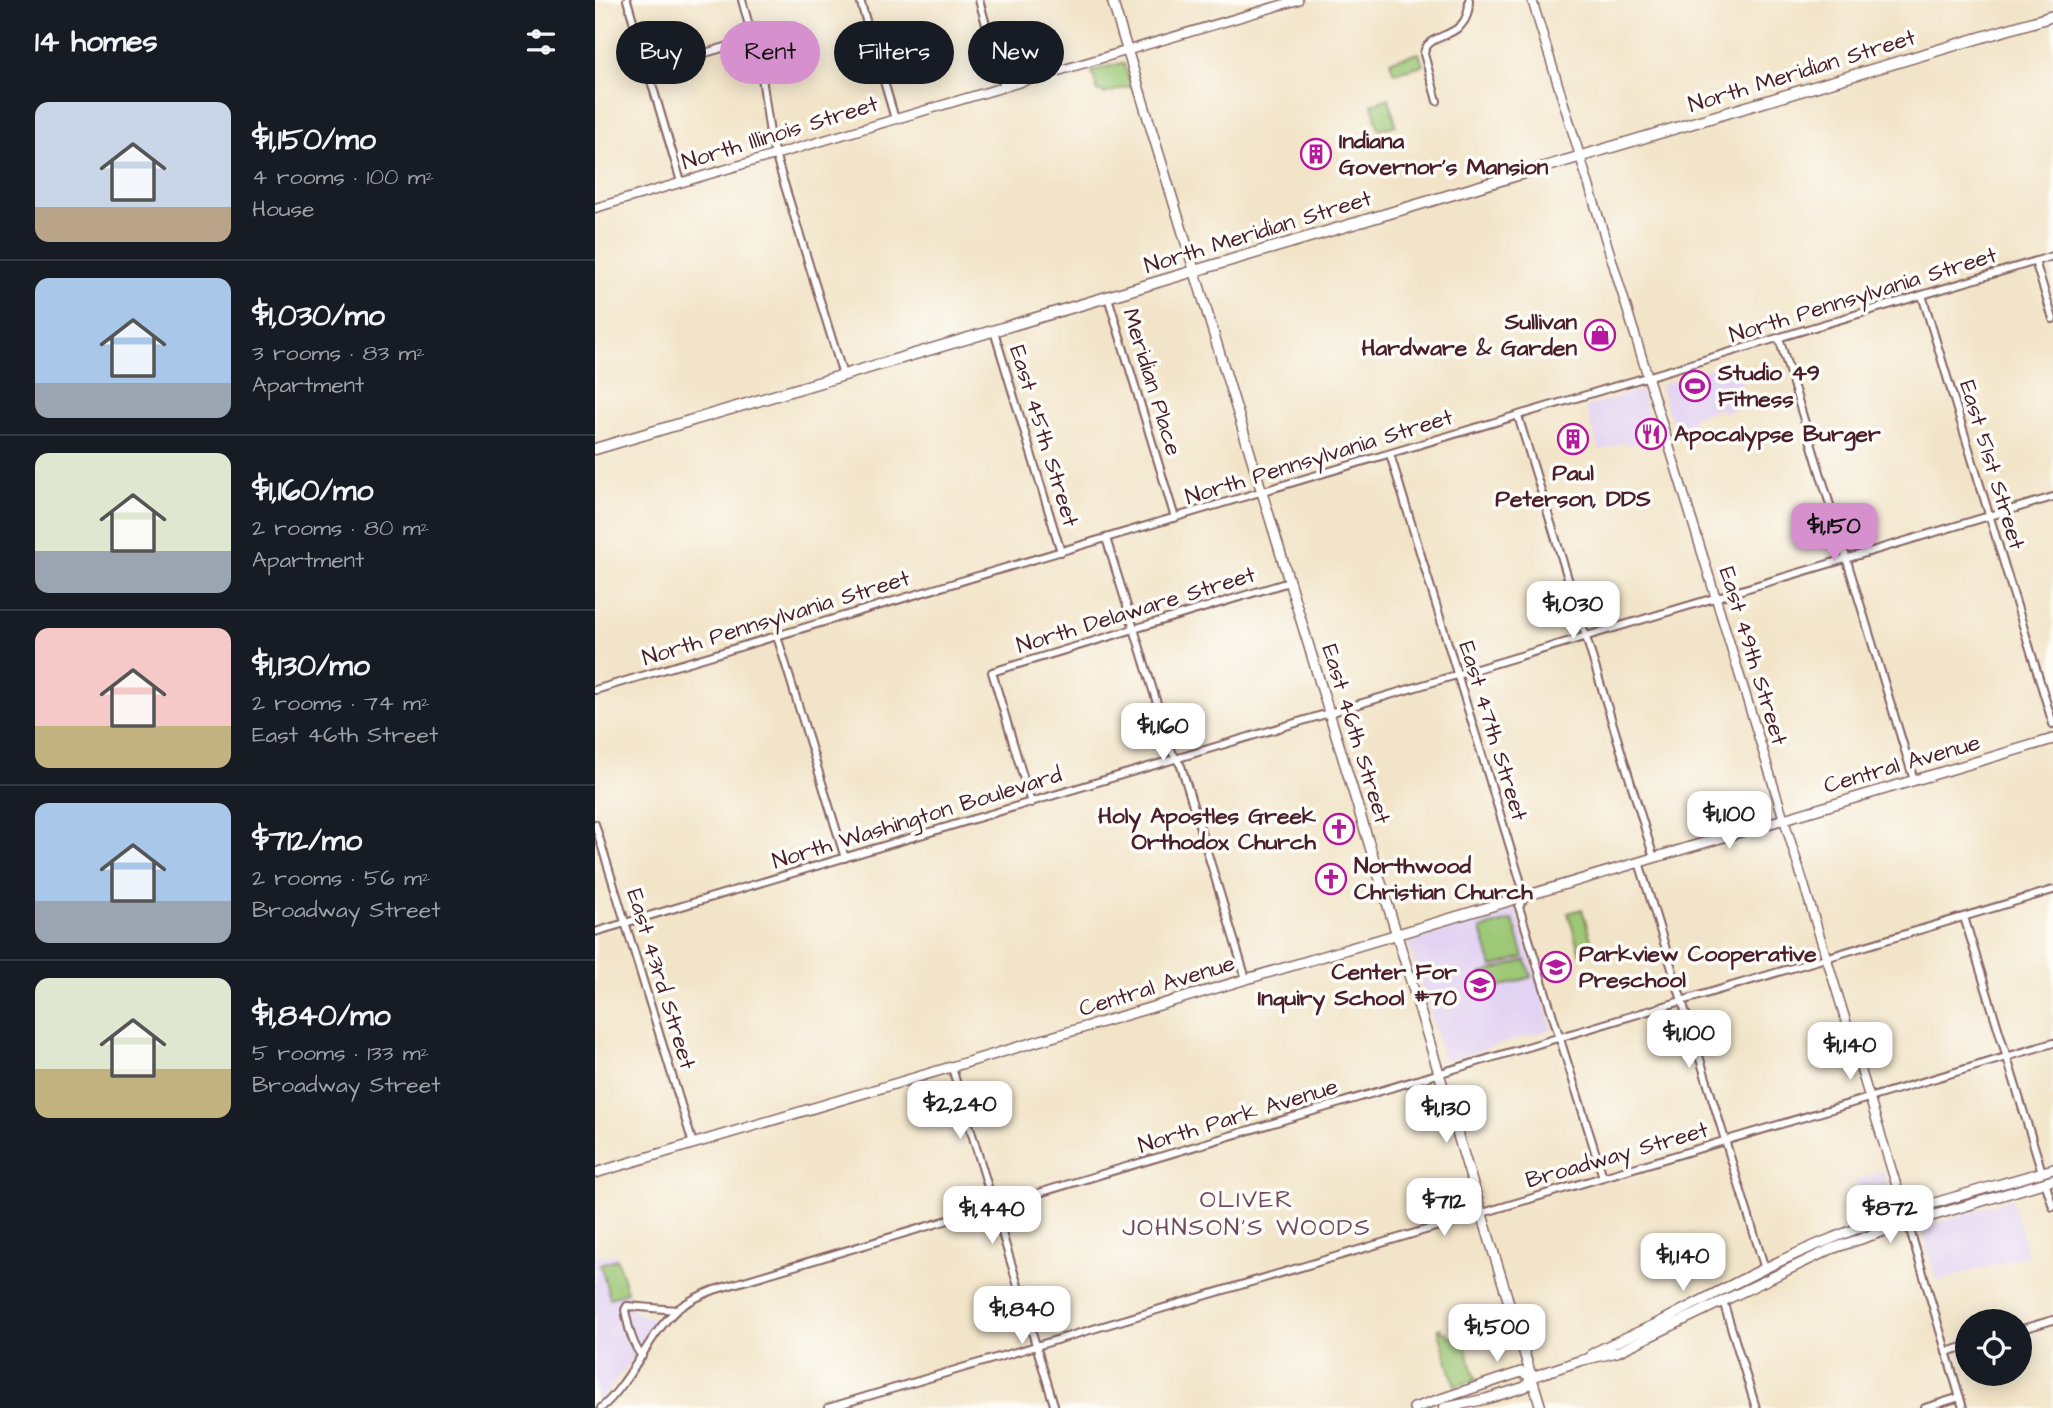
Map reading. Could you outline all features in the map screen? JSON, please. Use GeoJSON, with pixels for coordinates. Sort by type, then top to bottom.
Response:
{"type":"FeatureCollection","features":[{"type":"Feature","properties":{"kind":"main road","name":"East 46th Street"},"geometry":{"type":"LineString","coordinates":[[1112,0],[1541,1408]]}},
{"type":"Feature","properties":{"kind":"main road","name":"North Meridian Street"},"geometry":{"type":"LineString","coordinates":[[595,449],[2053,16]]}},
{"type":"Feature","properties":{"kind":"main road","name":"Central Avenue"},"geometry":{"type":"LineString","coordinates":[[595,1173],[2053,739]]}},
{"type":"Feature","properties":{"kind":"main road"},"geometry":{"type":"LineString","coordinates":[[1444,1408],[1525,1387],[1532,1377],[1617,1352],[1831,1249],[2047,1178],[2053,1169]]}},
{"type":"Feature","properties":{"kind":"main road"},"geometry":{"type":"LineString","coordinates":[[1579,1361],[1834,1237],[1905,1212],[2047,1178]]}},
{"type":"Feature","properties":{"kind":"main road"},"geometry":{"type":"LineString","coordinates":[[1414,1408],[1521,1372],[1532,1377]]}},
{"type":"Feature","properties":{"kind":"street"},"geometry":{"type":"LineString","coordinates":[[627,0],[633,21]]}},
{"type":"Feature","properties":{"kind":"street"},"geometry":{"type":"LineString","coordinates":[[742,0],[748,21]]}},
{"type":"Feature","properties":{"kind":"street"},"geometry":{"type":"LineString","coordinates":[[860,0],[895,119]]}},
{"type":"Feature","properties":{"kind":"street"},"geometry":{"type":"LineString","coordinates":[[979,0],[1004,87]]}},
{"type":"Feature","properties":{"kind":"street","name":"North Illinois Street"},"geometry":{"type":"LineString","coordinates":[[595,208],[1298,0]]}},
{"type":"Feature","properties":{"kind":"street"},"geometry":{"type":"LineString","coordinates":[[1437,101],[1425,49],[1430,41],[1459,27],[1468,11],[1469,0]]}},
{"type":"Feature","properties":{"kind":"street","name":"East 49th Street"},"geometry":{"type":"LineString","coordinates":[[1532,0],[1963,1408]]}},
{"type":"Feature","properties":{"kind":"street"},"geometry":{"type":"LineString","coordinates":[[651,84],[681,182]]}},
{"type":"Feature","properties":{"kind":"street"},"geometry":{"type":"LineString","coordinates":[[763,84],[775,154],[843,375]]}},
{"type":"Feature","properties":{"kind":"street","name":"North Pennsylvania Street"},"geometry":{"type":"LineString","coordinates":[[595,690],[2053,256]]}},
{"type":"Feature","properties":{"kind":"street"},"geometry":{"type":"LineString","coordinates":[[2035,261],[2053,319]]}},
{"type":"Feature","properties":{"kind":"street","name":"East 51st Street"},"geometry":{"type":"LineString","coordinates":[[1921,295],[2053,724]]}},
{"type":"Feature","properties":{"kind":"street","name":"Meridian Place"},"geometry":{"type":"LineString","coordinates":[[1108,297],[1175,518]]}},
{"type":"Feature","properties":{"kind":"street","name":"East 45th Street"},"geometry":{"type":"LineString","coordinates":[[994,331],[1061,552]]}},
{"type":"Feature","properties":{"kind":"street"},"geometry":{"type":"LineString","coordinates":[[1779,338],[1914,780]]}},
{"type":"Feature","properties":{"kind":"street"},"geometry":{"type":"LineString","coordinates":[[1518,416],[1654,858]]}},
{"type":"Feature","properties":{"kind":"street","name":"East 47th Street"},"geometry":{"type":"LineString","coordinates":[[1390,454],[1525,896],[1519,907],[1603,1178]]}},
{"type":"Feature","properties":{"kind":"street","name":"North Washington Boulevard"},"geometry":{"type":"LineString","coordinates":[[595,932],[2053,497]]}},
{"type":"Feature","properties":{"kind":"street","name":"East 45th Street"},"geometry":{"type":"LineString","coordinates":[[1107,538],[1172,752],[1181,766],[1246,979]]}},
{"type":"Feature","properties":{"kind":"street","name":"North Delaware Street"},"geometry":{"type":"LineString","coordinates":[[1031,803],[992,672],[1289,582]]}},
{"type":"Feature","properties":{"kind":"street"},"geometry":{"type":"LineString","coordinates":[[776,636],[845,858]]}},
{"type":"Feature","properties":{"kind":"street","name":"East 43rd Street"},"geometry":{"type":"LineString","coordinates":[[595,824],[693,1144]]}},
{"type":"Feature","properties":{"kind":"street"},"geometry":{"type":"LineString","coordinates":[[1639,862],[1765,1269]]}},
{"type":"Feature","properties":{"kind":"street","name":"North Park Avenue"},"geometry":{"type":"LineString","coordinates":[[601,1408],[609,1401],[664,1323],[692,1299],[720,1288],[2053,890]]}},
{"type":"Feature","properties":{"kind":"street"},"geometry":{"type":"LineString","coordinates":[[1964,917],[2047,1178],[2053,1207]]}},
{"type":"Feature","properties":{"kind":"street","name":"Broadway Street"},"geometry":{"type":"LineString","coordinates":[[828,1408],[2053,1044]]}},
{"type":"Feature","properties":{"kind":"street"},"geometry":{"type":"LineString","coordinates":[[952,1068],[1055,1408]]}},
{"type":"Feature","properties":{"kind":"street"},"geometry":{"type":"LineString","coordinates":[[1723,1301],[1756,1408]]}},
{"type":"Feature","properties":{"kind":"street"},"geometry":{"type":"LineString","coordinates":[[642,1356],[630,1331],[625,1310],[627,1306],[677,1310]]}},
{"type":"Feature","properties":{"kind":"street"},"geometry":{"type":"LineString","coordinates":[[2032,1327],[2053,1321]]}},
{"type":"Feature","properties":{"kind":"street"},"geometry":{"type":"LineString","coordinates":[[1946,1352],[1955,1349]]}},
{"type":"Feature","properties":{"kind":"street"},"geometry":{"type":"LineString","coordinates":[[1925,1408],[1960,1398]]}},
{"type":"Feature","properties":{"kind":"shaded area"},"geometry":{"type":"Polygon","coordinates":[[[1735,362],[1748,405],[1723,413],[1721,408],[1692,417],[1695,428],[1675,434],[1660,385],[1735,362]]]}},
{"type":"Feature","properties":{"kind":"shaded area"},"geometry":{"type":"Polygon","coordinates":[[[1641,390],[1654,438],[1629,446],[1627,442],[1600,450],[1586,407],[1641,390]]]}},
{"type":"Feature","properties":{"kind":"shaded area","name":"Center For Inquiry School #70"},"geometry":{"type":"Polygon","coordinates":[[[1516,909],[1552,1029],[1444,1061],[1408,942],[1516,909]]]}},
{"type":"Feature","properties":{"kind":"shaded area"},"geometry":{"type":"Polygon","coordinates":[[[1883,1171],[1894,1206],[1867,1216],[1855,1180],[1883,1171]]]}},
{"type":"Feature","properties":{"kind":"shaded area"},"geometry":{"type":"Polygon","coordinates":[[[2011,1197],[2028,1255],[1936,1280],[1921,1228],[2011,1197]]]}},
{"type":"Feature","properties":{"kind":"shaded area"},"geometry":{"type":"Polygon","coordinates":[[[616,1253],[633,1311],[655,1320],[657,1325],[595,1405],[595,1258],[616,1253]]]}},
{"type":"Feature","properties":{"kind":"green space"},"geometry":{"type":"Polygon","coordinates":[[[1419,53],[1423,65],[1394,73],[1390,61],[1419,53]]]}},
{"type":"Feature","properties":{"kind":"green space"},"geometry":{"type":"Polygon","coordinates":[[[1124,64],[1131,86],[1104,94],[1103,91],[1098,92],[1092,71],[1124,64]]]}},
{"type":"Feature","properties":{"kind":"green space"},"geometry":{"type":"Polygon","coordinates":[[[1389,98],[1396,125],[1379,130],[1372,104],[1389,98]]]}},
{"type":"Feature","properties":{"kind":"green space"},"geometry":{"type":"Polygon","coordinates":[[[1582,909],[1594,950],[1580,954],[1568,913],[1582,909]]]}},
{"type":"Feature","properties":{"kind":"green space"},"geometry":{"type":"Polygon","coordinates":[[[1513,920],[1524,957],[1492,967],[1481,929],[1513,920]]]}},
{"type":"Feature","properties":{"kind":"green space"},"geometry":{"type":"Polygon","coordinates":[[[1526,960],[1531,977],[1487,991],[1481,974],[1526,960]]]}},
{"type":"Feature","properties":{"kind":"green space"},"geometry":{"type":"Polygon","coordinates":[[[617,1259],[627,1292],[610,1298],[600,1264],[617,1259]]]}},
{"type":"Feature","properties":{"kind":"green space"},"geometry":{"type":"Polygon","coordinates":[[[1487,1319],[1488,1322],[1494,1320],[1495,1323],[1506,1320],[1508,1327],[1464,1341],[1476,1380],[1455,1386],[1438,1329],[1441,1328],[1442,1333],[1447,1332],[1449,1337],[1457,1335],[1456,1331],[1462,1329],[1462,1326],[1487,1319]]]}},
{"type":"Feature","properties":{"kind":"place","name":"Indiana Governor's Mansion"},"geometry":{"type":"Point","coordinates":[1316,154]}},
{"type":"Feature","properties":{"kind":"place","name":"Sullivan Hardware & Garden"},"geometry":{"type":"Point","coordinates":[1600,335]}},
{"type":"Feature","properties":{"kind":"place","name":"Studio 49 Fitness"},"geometry":{"type":"Point","coordinates":[1695,386]}},
{"type":"Feature","properties":{"kind":"place","name":"Apocalypse Burger"},"geometry":{"type":"Point","coordinates":[1651,434]}},
{"type":"Feature","properties":{"kind":"place","name":"Paul Peterson, DDS"},"geometry":{"type":"Point","coordinates":[1573,439]}},
{"type":"Feature","properties":{"kind":"place","name":"Holy Apostles Greek Orthodox Church"},"geometry":{"type":"Point","coordinates":[1339,829]}},
{"type":"Feature","properties":{"kind":"place","name":"Northwood Christian Church"},"geometry":{"type":"Point","coordinates":[1331,879]}},
{"type":"Feature","properties":{"kind":"place","name":"Parkview Cooperative Preschool"},"geometry":{"type":"Point","coordinates":[1556,967]}},
{"type":"Feature","properties":{"kind":"place","name":"Center For Inquiry School #70"},"geometry":{"type":"Point","coordinates":[1480,985]}},
{"type":"Feature","properties":{"kind":"district","name":"OLIVER JOHNSON'S WOODS"},"geometry":{"type":"Point","coordinates":[1247,1214]}}]}
